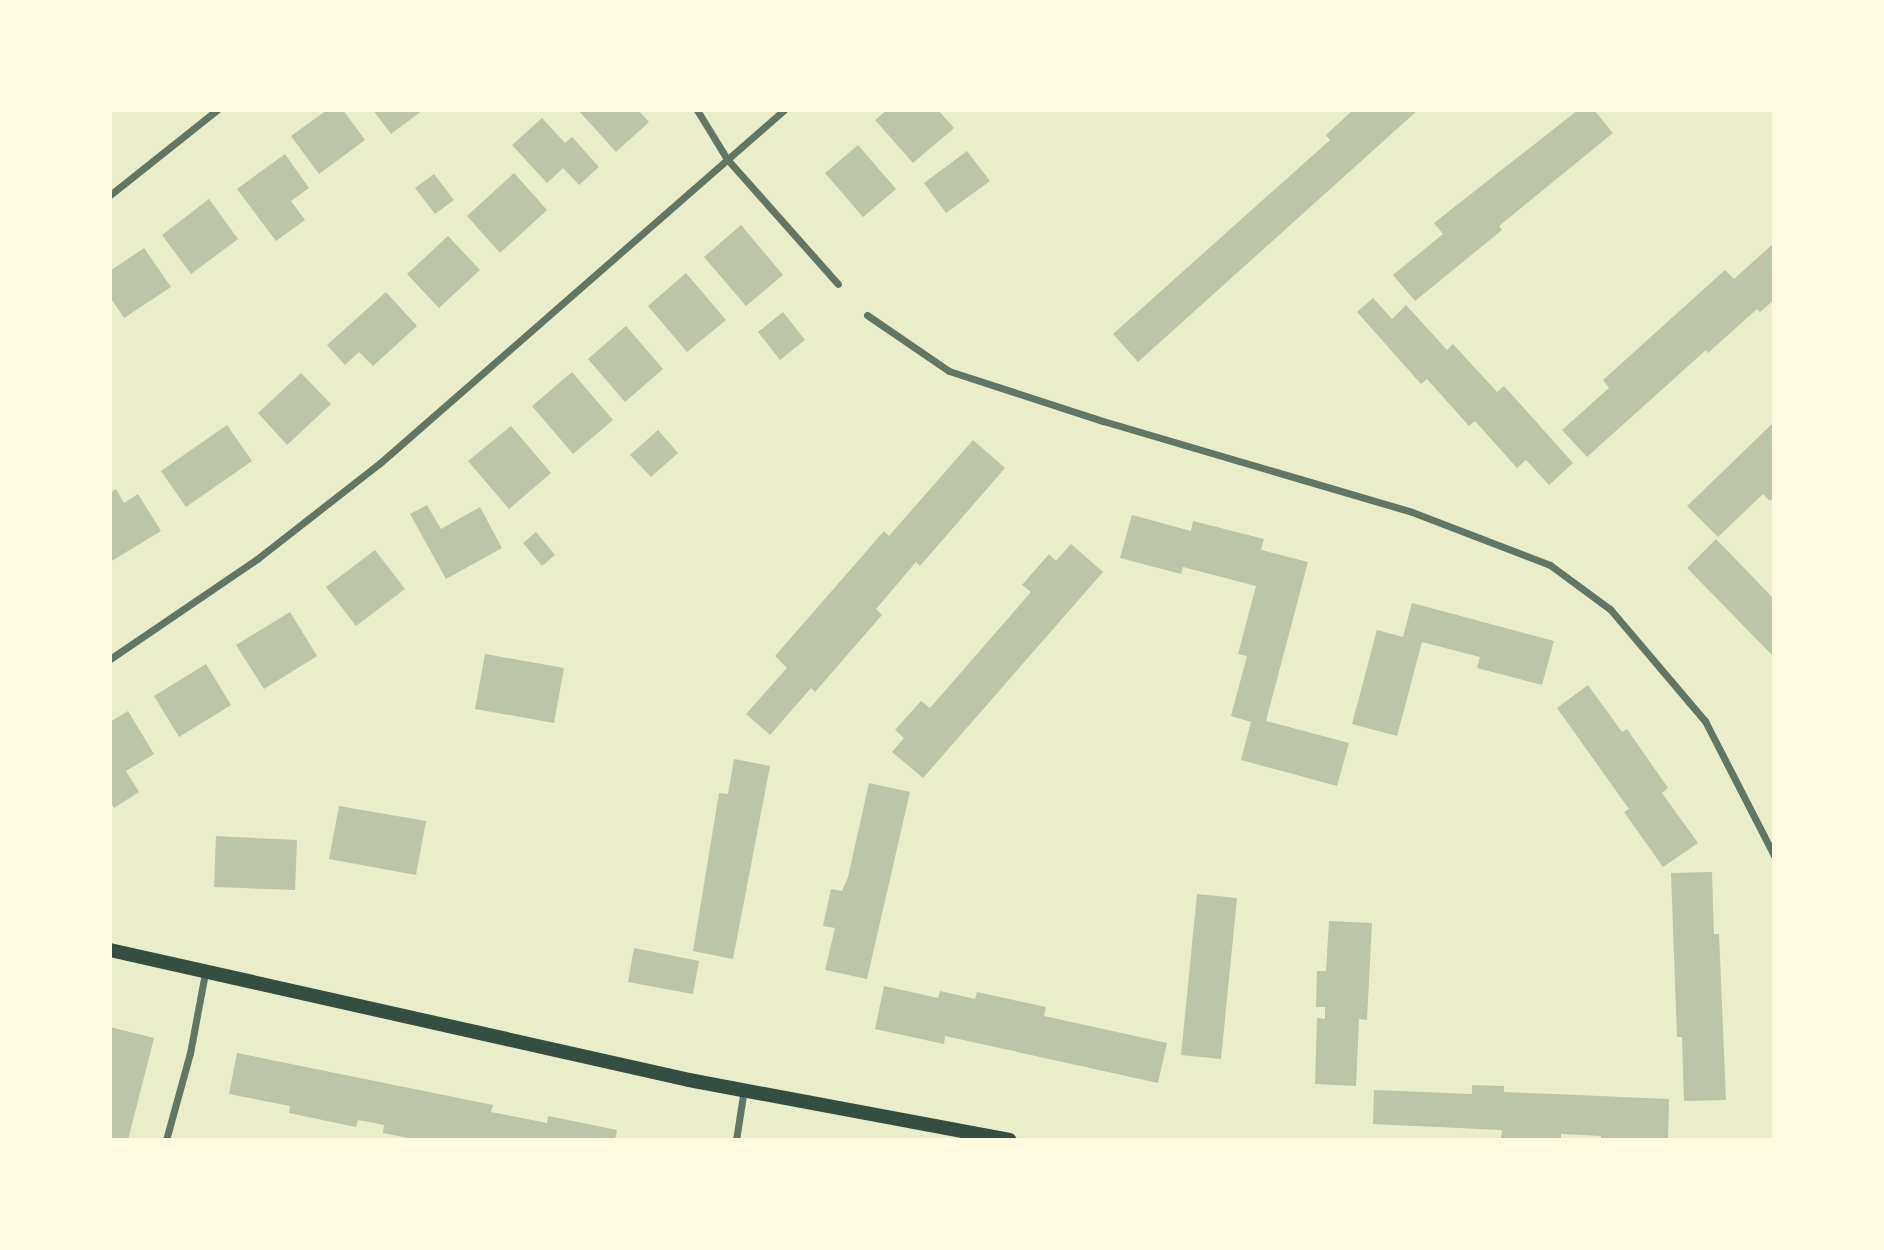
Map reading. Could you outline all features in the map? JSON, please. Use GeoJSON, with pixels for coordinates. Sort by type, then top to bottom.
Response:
{"type":"FeatureCollection","features":[{"type":"Feature","properties":{"kind":"main road"},"geometry":{"type":"LineString","coordinates":[[110,950],[689,1080],[745,1088],[1009,1140]]}},
{"type":"Feature","properties":{"kind":"street"},"geometry":{"type":"LineString","coordinates":[[110,195],[217,110]]}},
{"type":"Feature","properties":{"kind":"street"},"geometry":{"type":"LineString","coordinates":[[697,110],[727,159],[838,284]]}},
{"type":"Feature","properties":{"kind":"street"},"geometry":{"type":"LineString","coordinates":[[110,659],[136,644],[257,559],[380,463],[784,110]]}},
{"type":"Feature","properties":{"kind":"street"},"geometry":{"type":"LineString","coordinates":[[867,315],[949,371],[1104,421],[1412,512],[1550,565],[1610,609],[1705,721],[1774,855]]}},
{"type":"Feature","properties":{"kind":"street"},"geometry":{"type":"LineString","coordinates":[[166,1140],[190,1053],[205,973]]}},
{"type":"Feature","properties":{"kind":"street"},"geometry":{"type":"LineString","coordinates":[[736,1140],[745,1088]]}},
{"type":"Feature","properties":{"kind":"building"},"geometry":{"type":"Polygon","coordinates":[[[327,110],[343,110],[365,140],[319,174],[291,136],[327,110]]]}},
{"type":"Feature","properties":{"kind":"building"},"geometry":{"type":"Polygon","coordinates":[[[373,110],[423,110],[391,134],[373,110]]]}},
{"type":"Feature","properties":{"kind":"building"},"geometry":{"type":"Polygon","coordinates":[[[578,110],[638,110],[649,122],[616,152],[578,110]]]}},
{"type":"Feature","properties":{"kind":"building"},"geometry":{"type":"Polygon","coordinates":[[[887,110],[938,110],[954,128],[913,163],[875,120],[887,110]]]}},
{"type":"Feature","properties":{"kind":"building"},"geometry":{"type":"Polygon","coordinates":[[[1353,110],[1418,110],[1138,362],[1113,334],[1330,140],[1326,135],[1353,110]]]}},
{"type":"Feature","properties":{"kind":"building"},"geometry":{"type":"Polygon","coordinates":[[[1578,110],[1594,110],[1613,133],[1499,226],[1502,230],[1415,301],[1393,275],[1443,234],[1434,223],[1578,110]]]}},
{"type":"Feature","properties":{"kind":"building"},"geometry":{"type":"Polygon","coordinates":[[[542,118],[565,143],[572,137],[599,167],[579,185],[563,168],[547,183],[512,145],[542,118]]]}},
{"type":"Feature","properties":{"kind":"building"},"geometry":{"type":"Polygon","coordinates":[[[858,145],[896,189],[863,217],[825,173],[858,145]]]}},
{"type":"Feature","properties":{"kind":"building"},"geometry":{"type":"Polygon","coordinates":[[[967,151],[990,181],[946,213],[924,183],[967,151]]]}},
{"type":"Feature","properties":{"kind":"building"},"geometry":{"type":"Polygon","coordinates":[[[285,154],[309,188],[291,201],[305,220],[276,241],[237,189],[285,154]]]}},
{"type":"Feature","properties":{"kind":"building"},"geometry":{"type":"Polygon","coordinates":[[[514,173],[547,210],[500,253],[467,216],[514,173]]]}},
{"type":"Feature","properties":{"kind":"building"},"geometry":{"type":"Polygon","coordinates":[[[434,174],[454,200],[435,214],[415,188],[434,174]]]}},
{"type":"Feature","properties":{"kind":"building"},"geometry":{"type":"Polygon","coordinates":[[[209,199],[238,239],[191,274],[162,235],[209,199]]]}},
{"type":"Feature","properties":{"kind":"building"},"geometry":{"type":"Polygon","coordinates":[[[741,225],[783,275],[746,306],[704,257],[741,225]]]}},
{"type":"Feature","properties":{"kind":"building"},"geometry":{"type":"Polygon","coordinates":[[[448,236],[480,270],[439,308],[407,274],[448,236]]]}},
{"type":"Feature","properties":{"kind":"building"},"geometry":{"type":"Polygon","coordinates":[[[1774,243],[1774,300],[1760,312],[1757,309],[1708,353],[1706,350],[1587,457],[1562,430],[1609,388],[1603,380],[1725,270],[1734,279],[1774,243]]]}},
{"type":"Feature","properties":{"kind":"building"},"geometry":{"type":"Polygon","coordinates":[[[144,248],[171,287],[124,318],[110,297],[110,271],[144,248]]]}},
{"type":"Feature","properties":{"kind":"building"},"geometry":{"type":"Polygon","coordinates":[[[686,273],[726,320],[687,352],[648,306],[686,273]]]}},
{"type":"Feature","properties":{"kind":"building"},"geometry":{"type":"Polygon","coordinates":[[[386,292],[417,326],[373,366],[359,352],[345,365],[327,345],[386,292]]]}},
{"type":"Feature","properties":{"kind":"building"},"geometry":{"type":"Polygon","coordinates":[[[1373,298],[1392,319],[1406,305],[1447,350],[1453,344],[1497,392],[1504,386],[1573,463],[1549,485],[1526,460],[1517,468],[1475,421],[1469,426],[1427,379],[1421,384],[1357,312],[1373,298]]]}},
{"type":"Feature","properties":{"kind":"building"},"geometry":{"type":"Polygon","coordinates":[[[783,312],[805,340],[780,360],[758,332],[783,312]]]}},
{"type":"Feature","properties":{"kind":"building"},"geometry":{"type":"Polygon","coordinates":[[[626,326],[663,369],[625,402],[588,359],[626,326]]]}},
{"type":"Feature","properties":{"kind":"building"},"geometry":{"type":"Polygon","coordinates":[[[572,372],[613,420],[573,454],[532,406],[572,372]]]}},
{"type":"Feature","properties":{"kind":"building"},"geometry":{"type":"Polygon","coordinates":[[[301,373],[331,404],[287,445],[258,413],[301,373]]]}},
{"type":"Feature","properties":{"kind":"building"},"geometry":{"type":"Polygon","coordinates":[[[1774,422],[1774,497],[1770,501],[1763,494],[1718,537],[1687,506],[1774,422]]]}},
{"type":"Feature","properties":{"kind":"building"},"geometry":{"type":"Polygon","coordinates":[[[227,425],[252,461],[186,507],[161,471],[227,425]]]}},
{"type":"Feature","properties":{"kind":"building"},"geometry":{"type":"Polygon","coordinates":[[[511,426],[551,473],[509,509],[468,461],[511,426]]]}},
{"type":"Feature","properties":{"kind":"building"},"geometry":{"type":"Polygon","coordinates":[[[658,430],[678,453],[651,477],[630,455],[658,430]]]}},
{"type":"Feature","properties":{"kind":"building"},"geometry":{"type":"Polygon","coordinates":[[[973,440],[1005,468],[920,566],[916,562],[876,609],[882,615],[815,692],[811,688],[770,735],[746,714],[787,668],[775,656],[884,531],[889,536],[973,440]]]}},
{"type":"Feature","properties":{"kind":"building"},"geometry":{"type":"Polygon","coordinates":[[[116,489],[124,503],[138,494],[161,531],[110,562],[110,493],[116,489]]]}},
{"type":"Feature","properties":{"kind":"building"},"geometry":{"type":"Polygon","coordinates":[[[427,505],[441,529],[480,507],[502,548],[446,579],[410,514],[427,505]]]}},
{"type":"Feature","properties":{"kind":"building"},"geometry":{"type":"Polygon","coordinates":[[[1132,515],[1191,531],[1193,521],[1264,539],[1261,550],[1308,562],[1266,721],[1349,743],[1337,786],[1241,760],[1251,722],[1231,716],[1247,656],[1238,654],[1256,586],[1183,567],[1181,574],[1120,558],[1132,515]]]}},
{"type":"Feature","properties":{"kind":"building"},"geometry":{"type":"Polygon","coordinates":[[[536,532],[555,555],[542,566],[523,543],[536,532]]]}},
{"type":"Feature","properties":{"kind":"building"},"geometry":{"type":"Polygon","coordinates":[[[1716,539],[1774,599],[1774,657],[1687,568],[1716,539]]]}},
{"type":"Feature","properties":{"kind":"building"},"geometry":{"type":"Polygon","coordinates":[[[1071,544],[1103,572],[923,778],[892,752],[904,738],[895,730],[921,701],[930,708],[1031,592],[1022,585],[1049,554],[1056,561],[1071,544]]]}},
{"type":"Feature","properties":{"kind":"building"},"geometry":{"type":"Polygon","coordinates":[[[375,550],[405,589],[356,626],[326,587],[375,550]]]}},
{"type":"Feature","properties":{"kind":"building"},"geometry":{"type":"Polygon","coordinates":[[[1412,603],[1554,641],[1542,685],[1477,668],[1480,657],[1422,642],[1397,736],[1352,724],[1377,630],[1403,637],[1412,603]]]}},
{"type":"Feature","properties":{"kind":"building"},"geometry":{"type":"Polygon","coordinates":[[[290,612],[317,656],[264,689],[236,645],[290,612]]]}},
{"type":"Feature","properties":{"kind":"building"},"geometry":{"type":"Polygon","coordinates":[[[485,654],[564,668],[554,723],[475,709],[485,654]]]}},
{"type":"Feature","properties":{"kind":"building"},"geometry":{"type":"Polygon","coordinates":[[[206,664],[231,705],[179,737],[154,696],[206,664]]]}},
{"type":"Feature","properties":{"kind":"building"},"geometry":{"type":"Polygon","coordinates":[[[1588,685],[1622,732],[1627,729],[1668,788],[1662,793],[1698,843],[1663,867],[1624,812],[1629,809],[1557,708],[1588,685]]]}},
{"type":"Feature","properties":{"kind":"building"},"geometry":{"type":"Polygon","coordinates":[[[128,711],[154,754],[126,771],[139,792],[114,808],[110,801],[110,722],[128,711]]]}},
{"type":"Feature","properties":{"kind":"building"},"geometry":{"type":"Polygon","coordinates":[[[734,759],[770,766],[733,959],[693,951],[719,793],[728,794],[734,759]]]}},
{"type":"Feature","properties":{"kind":"building"},"geometry":{"type":"Polygon","coordinates":[[[869,783],[910,792],[867,979],[825,970],[835,928],[823,926],[831,889],[842,891],[848,877],[869,783]]]}},
{"type":"Feature","properties":{"kind":"building"},"geometry":{"type":"Polygon","coordinates":[[[339,806],[426,821],[416,875],[329,859],[339,806]]]}},
{"type":"Feature","properties":{"kind":"building"},"geometry":{"type":"Polygon","coordinates":[[[216,836],[297,840],[295,890],[214,887],[216,836]]]}},
{"type":"Feature","properties":{"kind":"building"},"geometry":{"type":"Polygon","coordinates":[[[1712,872],[1714,934],[1719,934],[1726,1100],[1684,1101],[1682,1037],[1677,1037],[1671,873],[1712,872]]]}},
{"type":"Feature","properties":{"kind":"building"},"geometry":{"type":"Polygon","coordinates":[[[1197,894],[1237,898],[1221,1059],[1181,1055],[1197,894]]]}},
{"type":"Feature","properties":{"kind":"building"},"geometry":{"type":"Polygon","coordinates":[[[1329,921],[1372,923],[1367,1020],[1359,1019],[1356,1086],[1315,1084],[1317,1018],[1325,1019],[1325,1007],[1316,1007],[1317,971],[1326,971],[1329,921]]]}},
{"type":"Feature","properties":{"kind":"building"},"geometry":{"type":"Polygon","coordinates":[[[634,948],[699,961],[693,994],[628,982],[634,948]]]}},
{"type":"Feature","properties":{"kind":"building"},"geometry":{"type":"Polygon","coordinates":[[[884,986],[938,998],[940,991],[975,999],[977,992],[1046,1007],[1044,1016],[1167,1043],[1158,1083],[945,1036],[944,1044],[875,1029],[884,986]]]}},
{"type":"Feature","properties":{"kind":"building"},"geometry":{"type":"Polygon","coordinates":[[[110,1027],[154,1038],[128,1140],[110,1140],[110,1027]]]}},
{"type":"Feature","properties":{"kind":"building"},"geometry":{"type":"Polygon","coordinates":[[[237,1053],[493,1105],[491,1112],[547,1123],[548,1116],[617,1130],[615,1140],[418,1140],[383,1133],[384,1125],[358,1120],[356,1127],[289,1113],[290,1106],[229,1094],[237,1053]]]}},
{"type":"Feature","properties":{"kind":"building"},"geometry":{"type":"Polygon","coordinates":[[[1472,1085],[1504,1086],[1504,1092],[1669,1099],[1668,1140],[1601,1140],[1601,1136],[1561,1134],[1561,1140],[1501,1138],[1502,1130],[1373,1124],[1374,1090],[1472,1094],[1472,1085]]]}}]}
